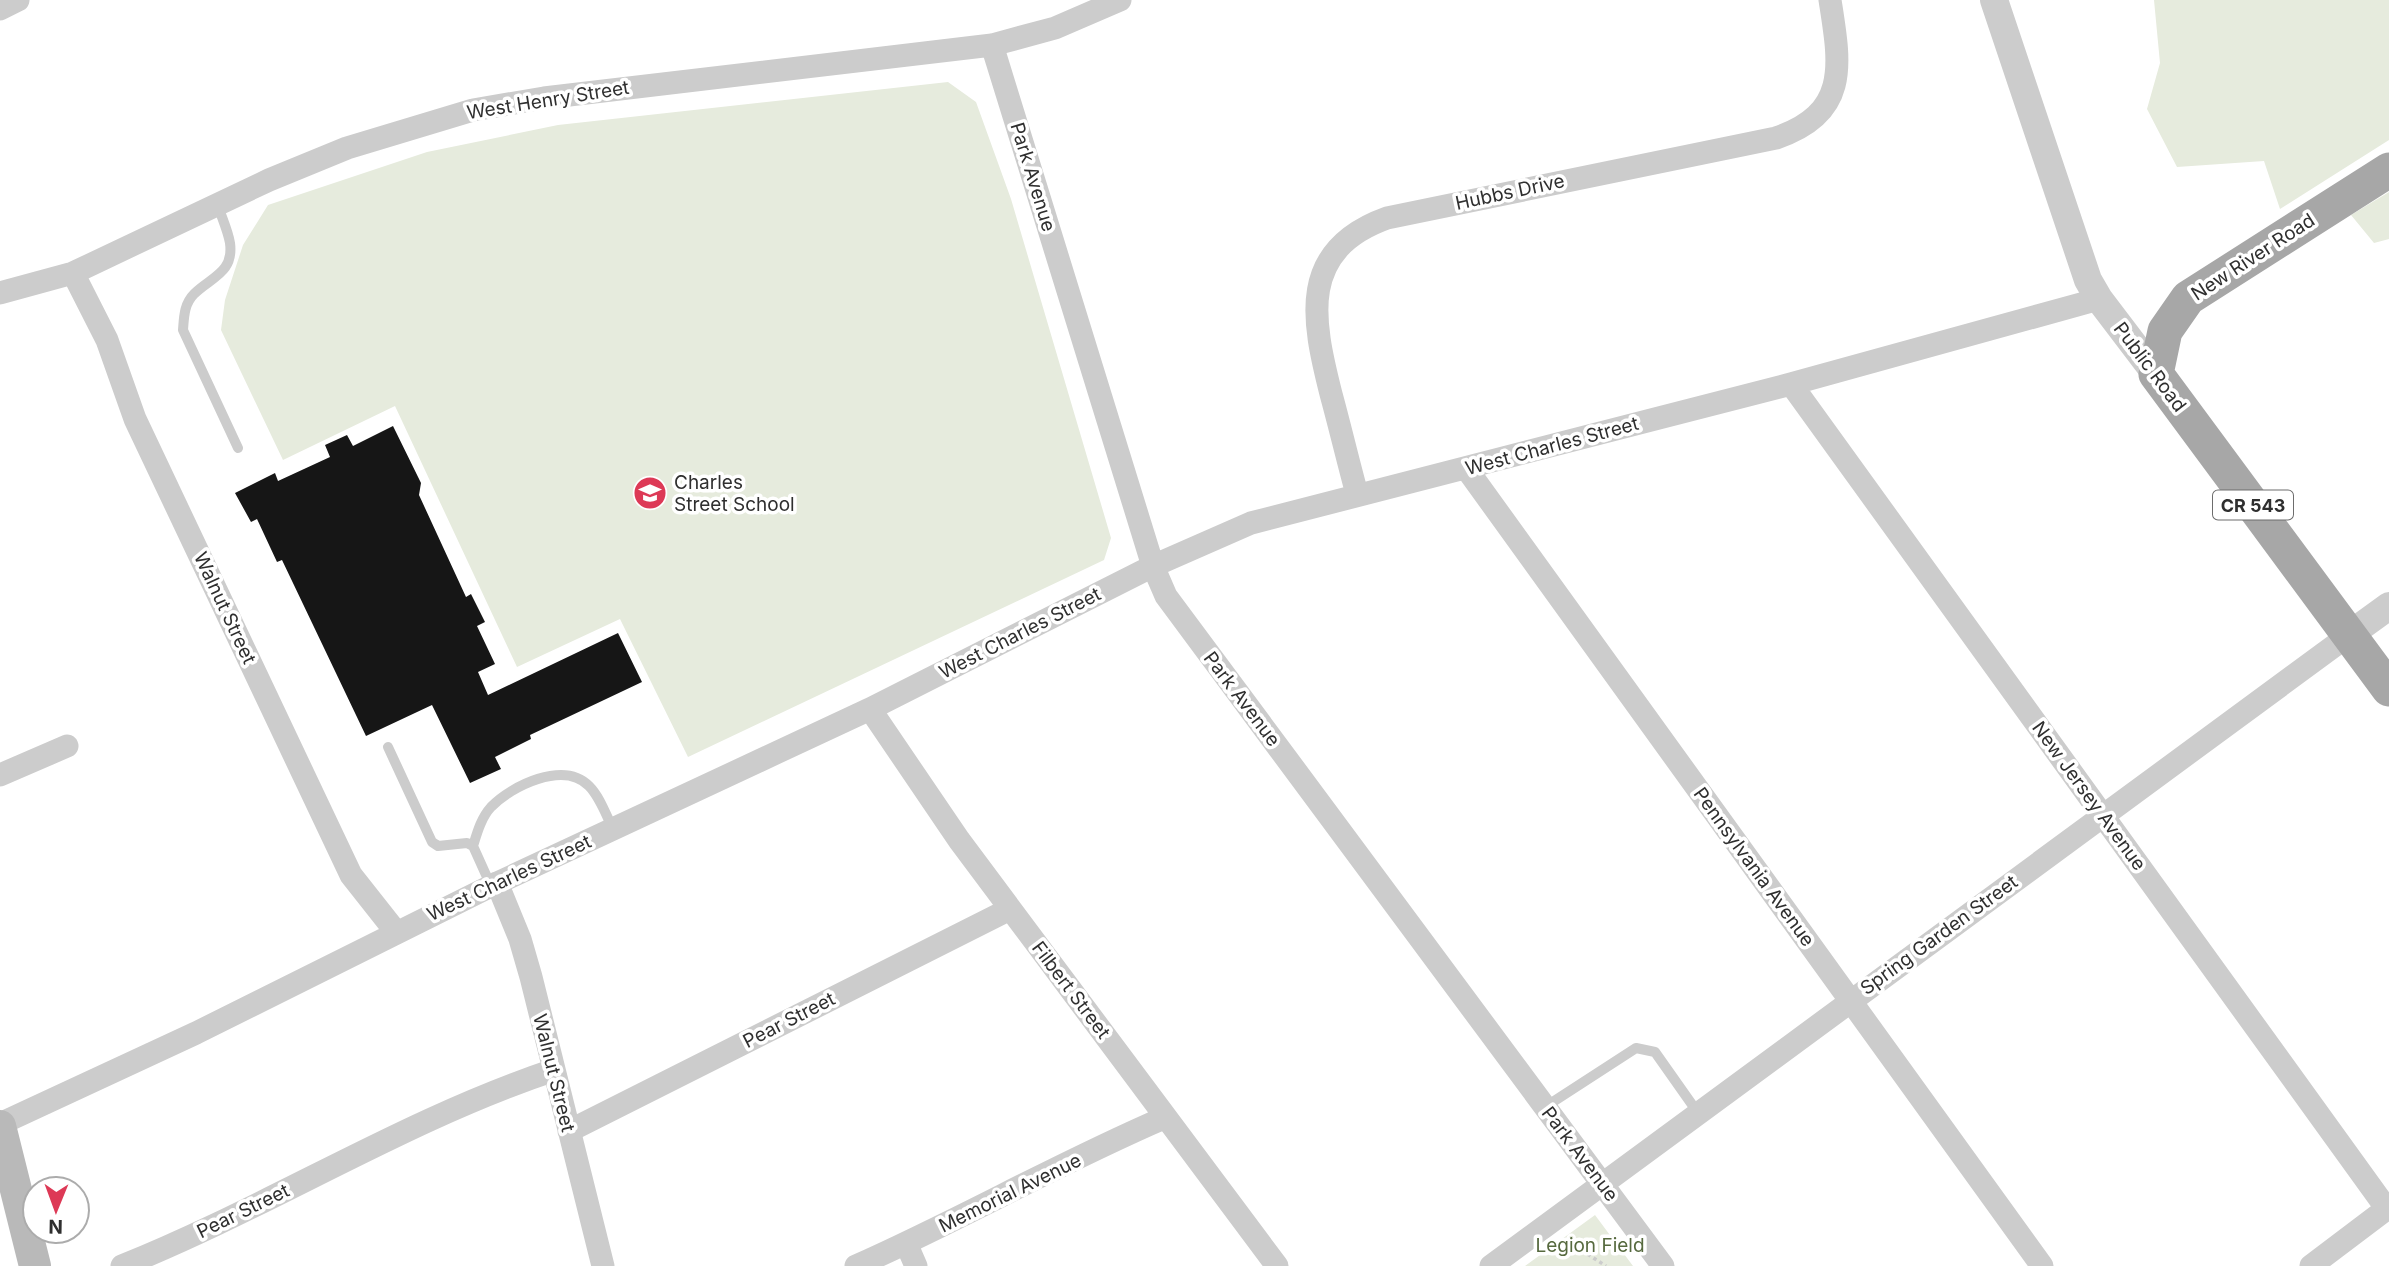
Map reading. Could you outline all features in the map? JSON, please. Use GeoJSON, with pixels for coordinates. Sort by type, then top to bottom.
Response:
{"type":"FeatureCollection","features":[{"type":"Feature","properties":{"kind":"main road","name":"New River Road"},"geometry":{"type":"LineString","coordinates":[[2156,374],[2165,331],[2188,298],[2389,170]]}},
{"type":"Feature","properties":{"kind":"main road","name":"Public Road"},"geometry":{"type":"LineString","coordinates":[[2156,374],[2389,689]]}},
{"type":"Feature","properties":{"kind":"main road"},"geometry":{"type":"LineString","coordinates":[[0,1125],[29,1264]]}},
{"type":"Feature","properties":{"kind":"street"},"geometry":{"type":"LineString","coordinates":[[0,9],[18,0]]}},
{"type":"Feature","properties":{"kind":"street","name":"West Henry Street"},"geometry":{"type":"LineString","coordinates":[[0,293],[73,273],[347,148],[473,110],[544,98],[992,44],[1055,28],[1120,0]]}},
{"type":"Feature","properties":{"kind":"street","name":"Hubbs Drive"},"geometry":{"type":"LineString","coordinates":[[1357,494],[1319,347],[1316,319],[1322,278],[1331,256],[1343,241],[1361,227],[1387,218],[1776,138],[1801,128],[1821,113],[1836,81],[1837,47],[1830,0]]}},
{"type":"Feature","properties":{"kind":"street","name":"Public Road"},"geometry":{"type":"LineString","coordinates":[[1994,0],[2078,253],[2099,299],[2156,374]]}},
{"type":"Feature","properties":{"kind":"street","name":"Park Avenue"},"geometry":{"type":"LineString","coordinates":[[992,44],[1153,566],[1166,596],[1663,1266]]}},
{"type":"Feature","properties":{"kind":"street","name":"Walnut Street"},"geometry":{"type":"LineString","coordinates":[[73,273],[107,340],[135,419],[342,857],[358,885],[396,932]]}},
{"type":"Feature","properties":{"kind":"street","name":"West Charles Street"},"geometry":{"type":"LineString","coordinates":[[0,1125],[196,1034],[494,884],[870,709],[1153,566],[1251,523],[1791,384],[2099,299]]}},
{"type":"Feature","properties":{"kind":"street","name":"New Jersey Avenue"},"geometry":{"type":"LineString","coordinates":[[1791,384],[2388,1208]]}},
{"type":"Feature","properties":{"kind":"street","name":"Pennsylvania Avenue"},"geometry":{"type":"LineString","coordinates":[[1466,468],[2042,1266]]}},
{"type":"Feature","properties":{"kind":"street","name":"Spring Garden Street"},"geometry":{"type":"LineString","coordinates":[[1491,1266],[2102,814],[2389,606]]}},
{"type":"Feature","properties":{"kind":"street","name":"Filbert Street"},"geometry":{"type":"LineString","coordinates":[[870,709],[1010,909],[1277,1266]]}},
{"type":"Feature","properties":{"kind":"street"},"geometry":{"type":"LineString","coordinates":[[0,775],[67,746]]}},
{"type":"Feature","properties":{"kind":"street","name":"Walnut Street"},"geometry":{"type":"LineString","coordinates":[[494,884],[520,939],[603,1266]]}},
{"type":"Feature","properties":{"kind":"street","name":"Pear Street"},"geometry":{"type":"LineString","coordinates":[[569,1131],[1010,909]]}},
{"type":"Feature","properties":{"kind":"street","name":"Pear Street"},"geometry":{"type":"LineString","coordinates":[[122,1266],[203,1231],[484,1094],[554,1070]]}},
{"type":"Feature","properties":{"kind":"street","name":"Memorial Avenue"},"geometry":{"type":"LineString","coordinates":[[856,1266],[1012,1188],[1164,1118]]}},
{"type":"Feature","properties":{"kind":"street"},"geometry":{"type":"LineString","coordinates":[[2311,1266],[2388,1208]]}},
{"type":"Feature","properties":{"kind":"street"},"geometry":{"type":"LineString","coordinates":[[906,1243],[916,1266]]}},
{"type":"Feature","properties":{"kind":"lane"},"geometry":{"type":"LineString","coordinates":[[218,205],[230,244],[229,262],[220,276],[193,295],[184,311],[183,330],[238,448]]}},
{"type":"Feature","properties":{"kind":"lane"},"geometry":{"type":"LineString","coordinates":[[388,747],[432,842],[438,846],[467,843],[473,846],[494,884]]}},
{"type":"Feature","properties":{"kind":"lane"},"geometry":{"type":"LineString","coordinates":[[473,846],[489,809],[501,798],[536,780],[556,775],[568,776],[588,785],[613,829]]}},
{"type":"Feature","properties":{"kind":"lane"},"geometry":{"type":"LineString","coordinates":[[1545,1107],[1636,1048],[1655,1052],[1698,1113]]}},
{"type":"Feature","properties":{"kind":"path"},"geometry":{"type":"LineString","coordinates":[[1559,1241],[1566,1238],[1606,1266]]}},
{"type":"Feature","properties":{"kind":"green space"},"geometry":{"type":"Polygon","coordinates":[[[2154,0],[2389,0],[2389,140],[2280,209],[2264,161],[2177,167],[2147,109],[2160,63],[2154,0]]]}},
{"type":"Feature","properties":{"kind":"green space","name":"Charles Street School"},"geometry":{"type":"Polygon","coordinates":[[[948,82],[976,102],[1011,199],[1111,538],[1104,560],[688,757],[620,619],[517,667],[395,406],[283,460],[221,330],[225,300],[243,245],[268,205],[427,152],[558,125],[948,82]]]}},
{"type":"Feature","properties":{"kind":"green space"},"geometry":{"type":"Polygon","coordinates":[[[2389,192],[2389,239],[2374,243],[2351,215],[2389,192]]]}},
{"type":"Feature","properties":{"kind":"green space","name":"Legion Field"},"geometry":{"type":"Polygon","coordinates":[[[1595,1215],[1633,1266],[1525,1266],[1595,1215]]]}},
{"type":"Feature","properties":{"kind":"building"},"geometry":{"type":"Polygon","coordinates":[[[393,426],[421,483],[419,495],[466,597],[471,594],[485,622],[477,626],[495,664],[478,672],[488,695],[618,633],[642,682],[530,735],[531,739],[495,757],[501,769],[470,783],[432,705],[366,736],[282,560],[277,562],[257,519],[251,522],[235,493],[275,473],[278,481],[330,457],[325,445],[347,435],[353,446],[393,426]]]}},
{"type":"Feature","properties":{"kind":"place","name":"Charles Street School"},"geometry":{"type":"Point","coordinates":[650,493]}}]}
